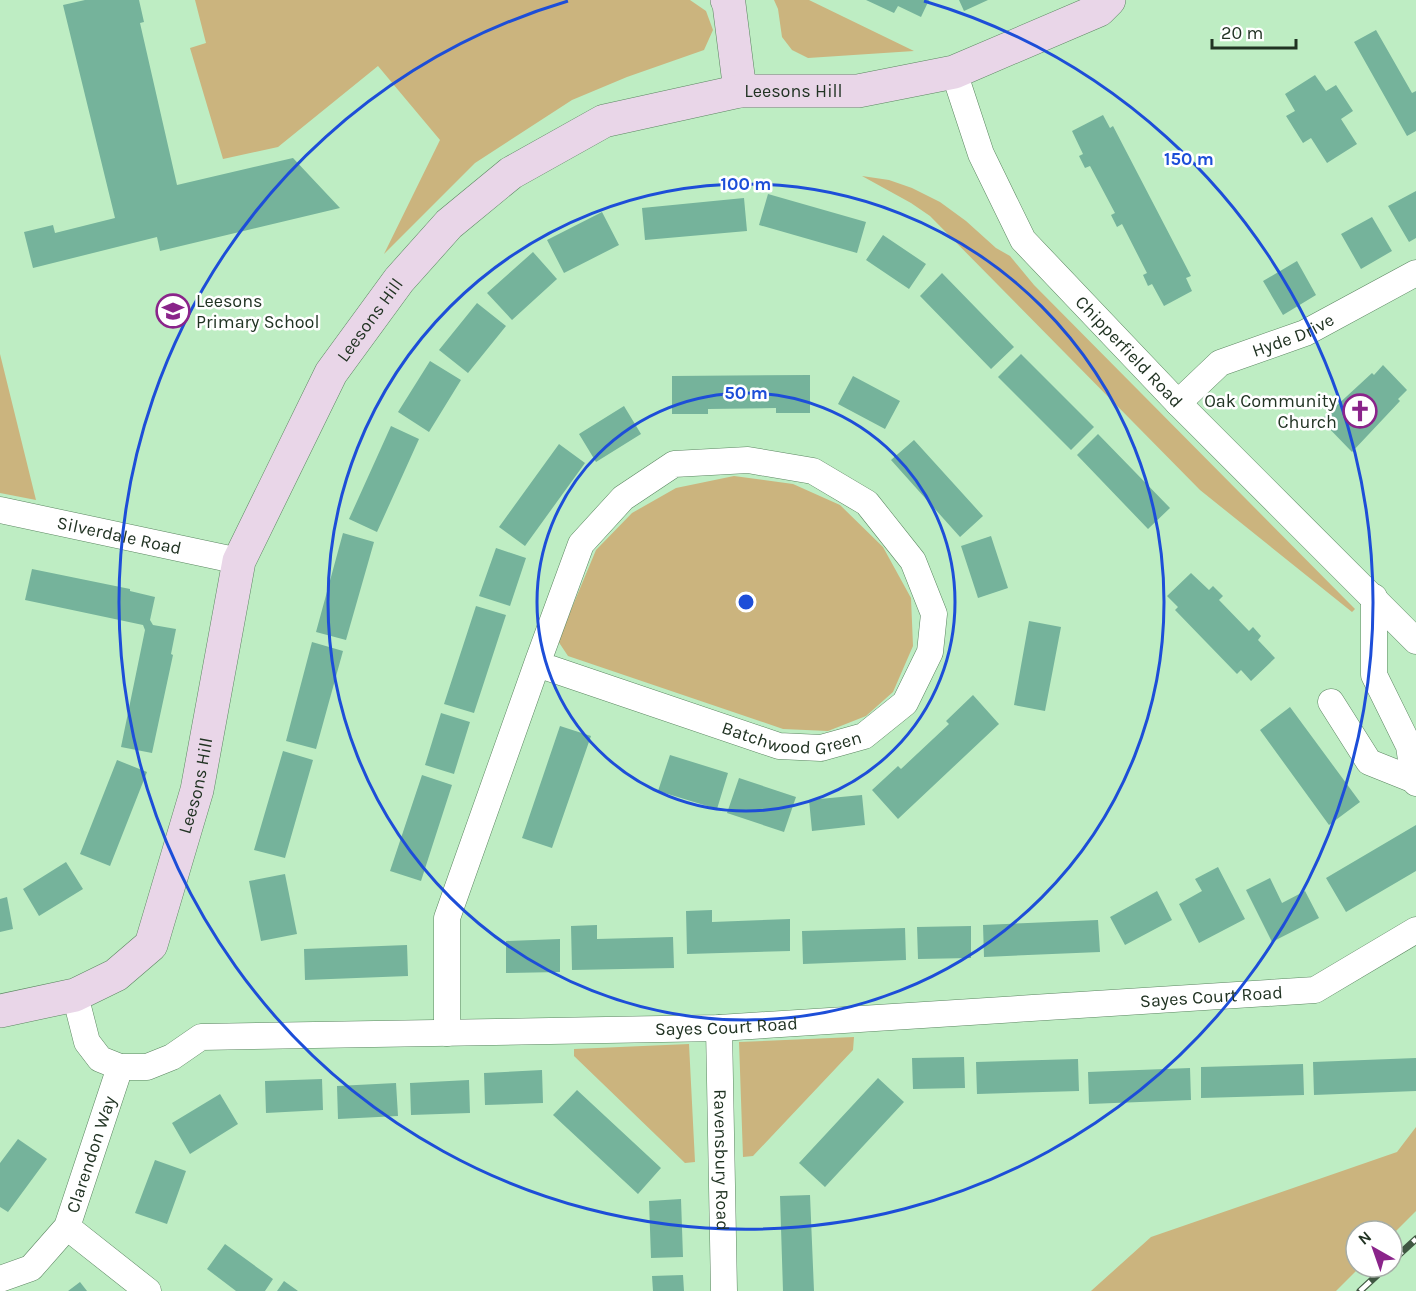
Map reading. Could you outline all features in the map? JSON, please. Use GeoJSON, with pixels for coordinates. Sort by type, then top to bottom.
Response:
{"type":"FeatureCollection","features":[{"type":"Feature","properties":{"kind":"street"},"geometry":{"type":"LineString","coordinates":[[726,0],[729,4],[740,91]]}},
{"type":"Feature","properties":{"kind":"street","name":"Leesons Hill"},"geometry":{"type":"LineString","coordinates":[[0,1011],[75,995],[116,975],[151,945],[197,790],[239,561],[331,373],[399,280],[449,224],[511,173],[604,121],[740,91],[858,91],[954,72],[1099,10],[1109,0]]}},
{"type":"Feature","properties":{"kind":"street","name":"Chipperfield Road"},"geometry":{"type":"LineString","coordinates":[[954,72],[981,154],[1023,240],[1178,403],[1416,641]]}},
{"type":"Feature","properties":{"kind":"street","name":"Hyde Drive"},"geometry":{"type":"LineString","coordinates":[[1178,403],[1220,363],[1305,333],[1416,273]]}},
{"type":"Feature","properties":{"kind":"street","name":"Batchwood Green"},"geometry":{"type":"LineString","coordinates":[[447,1033],[447,918],[537,664],[581,544],[623,498],[675,464],[748,460],[813,471],[867,503],[913,561],[934,614],[930,652],[905,703],[864,736],[821,748],[779,746],[537,664]]}},
{"type":"Feature","properties":{"kind":"street","name":"Silverdale Road"},"geometry":{"type":"LineString","coordinates":[[0,510],[239,561]]}},
{"type":"Feature","properties":{"kind":"street"},"geometry":{"type":"LineString","coordinates":[[1374,597],[1374,675],[1409,747],[1415,782]]}},
{"type":"Feature","properties":{"kind":"street"},"geometry":{"type":"LineString","coordinates":[[1331,702],[1369,762],[1415,782]]}},
{"type":"Feature","properties":{"kind":"street","name":"Sayes Court Road"},"geometry":{"type":"LineString","coordinates":[[120,1067],[147,1067],[172,1057],[201,1037],[719,1028],[1315,990],[1416,930]]}},
{"type":"Feature","properties":{"kind":"street"},"geometry":{"type":"LineString","coordinates":[[75,995],[87,1042],[100,1059],[120,1067]]}},
{"type":"Feature","properties":{"kind":"street","name":"Ravensbury Road"},"geometry":{"type":"LineString","coordinates":[[719,1028],[724,1291]]}},
{"type":"Feature","properties":{"kind":"street","name":"Clarendon Way"},"geometry":{"type":"LineString","coordinates":[[0,1279],[31,1268],[67,1227],[120,1067]]}},
{"type":"Feature","properties":{"kind":"street"},"geometry":{"type":"LineString","coordinates":[[67,1227],[148,1291]]}},
{"type":"Feature","properties":{"kind":"shaded area"},"geometry":{"type":"Polygon","coordinates":[[[195,0],[690,0],[706,11],[713,30],[704,50],[627,77],[572,100],[475,163],[384,254],[440,140],[378,66],[278,147],[223,159],[190,48],[206,43],[195,0]]]}},
{"type":"Feature","properties":{"kind":"shaded area"},"geometry":{"type":"Polygon","coordinates":[[[774,0],[809,0],[914,51],[808,58],[792,50],[782,37],[778,9],[774,0]]]}},
{"type":"Feature","properties":{"kind":"shaded area"},"geometry":{"type":"Polygon","coordinates":[[[862,176],[889,180],[940,202],[966,221],[996,248],[1010,256],[1034,285],[1355,609],[1352,612],[1200,490],[930,216],[862,176]]]}},
{"type":"Feature","properties":{"kind":"shaded area"},"geometry":{"type":"Polygon","coordinates":[[[0,354],[36,500],[0,493],[0,354]]]}},
{"type":"Feature","properties":{"kind":"shaded area"},"geometry":{"type":"Polygon","coordinates":[[[734,476],[793,484],[840,505],[883,547],[911,598],[913,646],[893,692],[866,716],[828,731],[783,729],[568,656],[558,641],[596,550],[632,513],[676,488],[734,476]]]}},
{"type":"Feature","properties":{"kind":"shaded area"},"geometry":{"type":"Polygon","coordinates":[[[854,1037],[853,1050],[753,1156],[743,1157],[739,1042],[854,1037]]]}},
{"type":"Feature","properties":{"kind":"shaded area"},"geometry":{"type":"Polygon","coordinates":[[[689,1044],[695,1162],[685,1163],[574,1056],[574,1049],[689,1044]]]}},
{"type":"Feature","properties":{"kind":"shaded area"},"geometry":{"type":"Polygon","coordinates":[[[1416,1127],[1416,1211],[1404,1223],[1404,1219],[1344,1219],[1344,1279],[1348,1279],[1336,1291],[1091,1291],[1151,1237],[1397,1152],[1416,1127]]]}},
{"type":"Feature","properties":{"kind":"building"},"geometry":{"type":"Polygon","coordinates":[[[85,0],[139,0],[144,22],[140,23],[177,185],[293,158],[340,208],[160,251],[157,237],[33,268],[24,232],[53,225],[55,233],[115,218],[63,5],[85,0]]]}},
{"type":"Feature","properties":{"kind":"building"},"geometry":{"type":"Polygon","coordinates":[[[866,0],[929,0],[921,17],[898,6],[894,13],[866,0]]]}},
{"type":"Feature","properties":{"kind":"building"},"geometry":{"type":"Polygon","coordinates":[[[959,0],[988,0],[964,11],[959,0]]]}},
{"type":"Feature","properties":{"kind":"building"},"geometry":{"type":"Polygon","coordinates":[[[1376,30],[1412,93],[1416,91],[1416,131],[1407,136],[1354,42],[1376,30]]]}},
{"type":"Feature","properties":{"kind":"building"},"geometry":{"type":"Polygon","coordinates":[[[1315,75],[1326,91],[1336,85],[1353,111],[1341,119],[1357,144],[1327,163],[1311,138],[1303,143],[1286,116],[1295,111],[1285,94],[1315,75]]]}},
{"type":"Feature","properties":{"kind":"building"},"geometry":{"type":"Polygon","coordinates":[[[1103,115],[1110,128],[1113,126],[1191,276],[1186,278],[1192,291],[1164,306],[1152,284],[1148,286],[1143,275],[1147,273],[1122,224],[1117,227],[1111,215],[1115,213],[1090,166],[1085,168],[1079,156],[1083,154],[1072,131],[1103,115]]]}},
{"type":"Feature","properties":{"kind":"building"},"geometry":{"type":"Polygon","coordinates":[[[1416,191],[1416,238],[1409,242],[1388,206],[1416,191]]]}},
{"type":"Feature","properties":{"kind":"building"},"geometry":{"type":"Polygon","coordinates":[[[768,194],[866,222],[857,253],[759,225],[768,194]]]}},
{"type":"Feature","properties":{"kind":"building"},"geometry":{"type":"Polygon","coordinates":[[[744,198],[747,231],[645,240],[642,208],[744,198]]]}},
{"type":"Feature","properties":{"kind":"building"},"geometry":{"type":"Polygon","coordinates":[[[602,212],[619,245],[564,273],[547,240],[602,212]]]}},
{"type":"Feature","properties":{"kind":"building"},"geometry":{"type":"Polygon","coordinates":[[[1372,217],[1392,251],[1361,269],[1341,234],[1372,217]]]}},
{"type":"Feature","properties":{"kind":"building"},"geometry":{"type":"Polygon","coordinates":[[[883,235],[926,264],[909,289],[866,260],[883,235]]]}},
{"type":"Feature","properties":{"kind":"building"},"geometry":{"type":"Polygon","coordinates":[[[533,252],[557,279],[512,320],[487,293],[533,252]]]}},
{"type":"Feature","properties":{"kind":"building"},"geometry":{"type":"Polygon","coordinates":[[[1297,261],[1316,295],[1283,315],[1263,281],[1297,261]]]}},
{"type":"Feature","properties":{"kind":"building"},"geometry":{"type":"Polygon","coordinates":[[[942,273],[1014,347],[991,369],[920,296],[942,273]]]}},
{"type":"Feature","properties":{"kind":"building"},"geometry":{"type":"Polygon","coordinates":[[[477,303],[506,326],[468,373],[439,350],[477,303]]]}},
{"type":"Feature","properties":{"kind":"building"},"geometry":{"type":"Polygon","coordinates":[[[1021,354],[1094,427],[1071,450],[998,377],[1021,354]]]}},
{"type":"Feature","properties":{"kind":"building"},"geometry":{"type":"Polygon","coordinates":[[[430,361],[461,380],[429,432],[398,412],[430,361]]]}},
{"type":"Feature","properties":{"kind":"building","name":"Oak Community Church"},"geometry":{"type":"Polygon","coordinates":[[[1383,365],[1407,390],[1398,399],[1400,401],[1352,452],[1321,420],[1383,365]]]}},
{"type":"Feature","properties":{"kind":"building"},"geometry":{"type":"Polygon","coordinates":[[[810,375],[810,413],[776,413],[776,408],[708,409],[708,414],[672,414],[672,376],[810,375]]]}},
{"type":"Feature","properties":{"kind":"building"},"geometry":{"type":"Polygon","coordinates":[[[853,376],[900,401],[885,429],[838,404],[853,376]]]}},
{"type":"Feature","properties":{"kind":"building"},"geometry":{"type":"Polygon","coordinates":[[[624,406],[641,434],[596,462],[579,434],[624,406]]]}},
{"type":"Feature","properties":{"kind":"building"},"geometry":{"type":"Polygon","coordinates":[[[391,426],[419,439],[377,532],[349,519],[391,426]]]}},
{"type":"Feature","properties":{"kind":"building"},"geometry":{"type":"Polygon","coordinates":[[[1098,434],[1170,508],[1148,529],[1077,455],[1098,434]]]}},
{"type":"Feature","properties":{"kind":"building"},"geometry":{"type":"Polygon","coordinates":[[[914,440],[983,516],[960,537],[891,460],[914,440]]]}},
{"type":"Feature","properties":{"kind":"building"},"geometry":{"type":"Polygon","coordinates":[[[559,444],[585,463],[525,546],[499,527],[559,444]]]}},
{"type":"Feature","properties":{"kind":"building"},"geometry":{"type":"Polygon","coordinates":[[[343,533],[374,542],[346,640],[316,632],[343,533]]]}},
{"type":"Feature","properties":{"kind":"building"},"geometry":{"type":"Polygon","coordinates":[[[991,536],[1008,588],[978,598],[961,546],[991,536]]]}},
{"type":"Feature","properties":{"kind":"building"},"geometry":{"type":"Polygon","coordinates":[[[496,548],[526,558],[510,606],[479,596],[496,548]]]}},
{"type":"Feature","properties":{"kind":"building"},"geometry":{"type":"Polygon","coordinates":[[[32,569],[130,589],[130,591],[155,597],[150,620],[153,625],[176,629],[171,654],[173,655],[152,753],[121,747],[145,630],[143,625],[25,600],[32,569]]]}},
{"type":"Feature","properties":{"kind":"building"},"geometry":{"type":"Polygon","coordinates":[[[1191,573],[1209,590],[1213,586],[1223,596],[1219,600],[1249,631],[1253,627],[1261,636],[1258,640],[1275,658],[1251,681],[1241,670],[1237,674],[1175,610],[1178,607],[1167,596],[1191,573]]]}},
{"type":"Feature","properties":{"kind":"building"},"geometry":{"type":"Polygon","coordinates":[[[476,606],[506,615],[474,713],[444,704],[476,606]]]}},
{"type":"Feature","properties":{"kind":"building"},"geometry":{"type":"Polygon","coordinates":[[[1029,621],[1061,627],[1045,711],[1014,705],[1029,621]]]}},
{"type":"Feature","properties":{"kind":"building"},"geometry":{"type":"Polygon","coordinates":[[[312,642],[343,651],[316,749],[286,741],[312,642]]]}},
{"type":"Feature","properties":{"kind":"building"},"geometry":{"type":"Polygon","coordinates":[[[973,695],[999,724],[898,819],[872,790],[898,766],[901,769],[949,724],[946,721],[973,695]]]}},
{"type":"Feature","properties":{"kind":"building"},"geometry":{"type":"Polygon","coordinates":[[[1290,707],[1360,802],[1329,825],[1260,730],[1290,707]]]}},
{"type":"Feature","properties":{"kind":"building"},"geometry":{"type":"Polygon","coordinates":[[[441,713],[470,722],[454,774],[425,765],[441,713]]]}},
{"type":"Feature","properties":{"kind":"building"},"geometry":{"type":"Polygon","coordinates":[[[560,726],[591,736],[552,848],[522,838],[560,726]]]}},
{"type":"Feature","properties":{"kind":"building"},"geometry":{"type":"Polygon","coordinates":[[[283,751],[313,760],[285,858],[254,850],[283,751]]]}},
{"type":"Feature","properties":{"kind":"building"},"geometry":{"type":"Polygon","coordinates":[[[670,755],[728,773],[717,809],[658,791],[670,755]]]}},
{"type":"Feature","properties":{"kind":"building"},"geometry":{"type":"Polygon","coordinates":[[[117,760],[147,772],[110,866],[80,854],[117,760]]]}},
{"type":"Feature","properties":{"kind":"building"},"geometry":{"type":"Polygon","coordinates":[[[422,775],[452,785],[421,881],[390,871],[422,775]]]}},
{"type":"Feature","properties":{"kind":"building"},"geometry":{"type":"Polygon","coordinates":[[[739,778],[796,797],[784,832],[727,813],[739,778]]]}},
{"type":"Feature","properties":{"kind":"building"},"geometry":{"type":"Polygon","coordinates":[[[862,795],[865,825],[812,831],[809,800],[862,795]]]}},
{"type":"Feature","properties":{"kind":"building"},"geometry":{"type":"Polygon","coordinates":[[[1416,825],[1416,871],[1346,912],[1326,878],[1416,825]]]}},
{"type":"Feature","properties":{"kind":"building"},"geometry":{"type":"Polygon","coordinates":[[[66,862],[83,889],[39,916],[23,889],[66,862]]]}},
{"type":"Feature","properties":{"kind":"building"},"geometry":{"type":"Polygon","coordinates":[[[1218,867],[1245,919],[1199,943],[1179,904],[1202,891],[1195,879],[1218,867]]]}},
{"type":"Feature","properties":{"kind":"building"},"geometry":{"type":"Polygon","coordinates":[[[285,874],[297,934],[261,941],[249,881],[285,874]]]}},
{"type":"Feature","properties":{"kind":"building"},"geometry":{"type":"Polygon","coordinates":[[[1270,878],[1282,903],[1305,891],[1319,918],[1272,942],[1246,890],[1270,878]]]}},
{"type":"Feature","properties":{"kind":"building"},"geometry":{"type":"Polygon","coordinates":[[[1157,891],[1172,920],[1125,945],[1110,917],[1157,891]]]}},
{"type":"Feature","properties":{"kind":"building"},"geometry":{"type":"Polygon","coordinates":[[[7,897],[13,929],[0,932],[0,899],[7,897]]]}},
{"type":"Feature","properties":{"kind":"building"},"geometry":{"type":"Polygon","coordinates":[[[712,910],[712,922],[790,919],[790,951],[687,954],[686,911],[712,910]]]}},
{"type":"Feature","properties":{"kind":"building"},"geometry":{"type":"Polygon","coordinates":[[[1098,920],[1100,952],[984,957],[983,925],[1098,920]]]}},
{"type":"Feature","properties":{"kind":"building"},"geometry":{"type":"Polygon","coordinates":[[[597,925],[597,939],[673,937],[674,968],[572,970],[571,926],[597,925]]]}},
{"type":"Feature","properties":{"kind":"building"},"geometry":{"type":"Polygon","coordinates":[[[971,926],[971,958],[918,959],[917,927],[971,926]]]}},
{"type":"Feature","properties":{"kind":"building"},"geometry":{"type":"Polygon","coordinates":[[[905,928],[906,960],[803,964],[802,931],[905,928]]]}},
{"type":"Feature","properties":{"kind":"building"},"geometry":{"type":"Polygon","coordinates":[[[560,939],[560,972],[506,973],[506,941],[560,939]]]}},
{"type":"Feature","properties":{"kind":"building"},"geometry":{"type":"Polygon","coordinates":[[[407,945],[408,976],[305,980],[304,949],[407,945]]]}},
{"type":"Feature","properties":{"kind":"building"},"geometry":{"type":"Polygon","coordinates":[[[964,1057],[965,1088],[913,1089],[912,1058],[964,1057]]]}},
{"type":"Feature","properties":{"kind":"building"},"geometry":{"type":"Polygon","coordinates":[[[1416,1058],[1416,1091],[1314,1095],[1313,1062],[1416,1058]]]}},
{"type":"Feature","properties":{"kind":"building"},"geometry":{"type":"Polygon","coordinates":[[[1078,1059],[1079,1091],[977,1094],[976,1062],[1078,1059]]]}},
{"type":"Feature","properties":{"kind":"building"},"geometry":{"type":"Polygon","coordinates":[[[1303,1064],[1304,1095],[1201,1098],[1201,1067],[1303,1064]]]}},
{"type":"Feature","properties":{"kind":"building"},"geometry":{"type":"Polygon","coordinates":[[[1190,1068],[1191,1100],[1089,1104],[1088,1072],[1190,1068]]]}},
{"type":"Feature","properties":{"kind":"building"},"geometry":{"type":"Polygon","coordinates":[[[542,1070],[543,1103],[485,1105],[484,1073],[542,1070]]]}},
{"type":"Feature","properties":{"kind":"building"},"geometry":{"type":"Polygon","coordinates":[[[878,1078],[904,1102],[825,1187],[799,1163],[878,1078]]]}},
{"type":"Feature","properties":{"kind":"building"},"geometry":{"type":"Polygon","coordinates":[[[322,1079],[323,1110],[266,1113],[265,1081],[322,1079]]]}},
{"type":"Feature","properties":{"kind":"building"},"geometry":{"type":"Polygon","coordinates":[[[469,1080],[470,1113],[411,1115],[410,1083],[469,1080]]]}},
{"type":"Feature","properties":{"kind":"building"},"geometry":{"type":"Polygon","coordinates":[[[396,1083],[398,1116],[338,1119],[337,1086],[396,1083]]]}},
{"type":"Feature","properties":{"kind":"building"},"geometry":{"type":"Polygon","coordinates":[[[577,1090],[661,1168],[638,1194],[553,1115],[577,1090]]]}},
{"type":"Feature","properties":{"kind":"building"},"geometry":{"type":"Polygon","coordinates":[[[220,1094],[238,1124],[190,1154],[172,1123],[220,1094]]]}},
{"type":"Feature","properties":{"kind":"building"},"geometry":{"type":"Polygon","coordinates":[[[18,1139],[47,1159],[8,1212],[0,1207],[0,1163],[18,1139]]]}},
{"type":"Feature","properties":{"kind":"building"},"geometry":{"type":"Polygon","coordinates":[[[155,1160],[186,1171],[167,1224],[135,1213],[155,1160]]]}},
{"type":"Feature","properties":{"kind":"building"},"geometry":{"type":"Polygon","coordinates":[[[810,1195],[814,1291],[783,1291],[780,1196],[810,1195]]]}},
{"type":"Feature","properties":{"kind":"building"},"geometry":{"type":"Polygon","coordinates":[[[681,1199],[683,1257],[651,1258],[649,1201],[681,1199]]]}},
{"type":"Feature","properties":{"kind":"building"},"geometry":{"type":"Polygon","coordinates":[[[225,1244],[273,1279],[265,1291],[236,1291],[207,1269],[225,1244]]]}},
{"type":"Feature","properties":{"kind":"building"},"geometry":{"type":"Polygon","coordinates":[[[683,1275],[684,1291],[653,1291],[652,1276],[683,1275]]]}},
{"type":"Feature","properties":{"kind":"building"},"geometry":{"type":"Polygon","coordinates":[[[284,1281],[298,1291],[277,1291],[284,1281]]]}},
{"type":"Feature","properties":{"kind":"building"},"geometry":{"type":"Polygon","coordinates":[[[80,1282],[87,1291],[68,1291],[80,1282]]]}},
{"type":"Feature","properties":{"kind":"railway"},"geometry":{"type":"LineString","coordinates":[[1404,1250],[1416,1239]]}},
{"type":"Feature","properties":{"kind":"railway"},"geometry":{"type":"LineString","coordinates":[[1360,1291],[1373,1279]]}},
{"type":"Feature","properties":{"kind":"place","name":"Leesons Primary School"},"geometry":{"type":"Point","coordinates":[173,311]}},
{"type":"Feature","properties":{"kind":"place","name":"Oak Community Church"},"geometry":{"type":"Point","coordinates":[1360,411]}}]}
